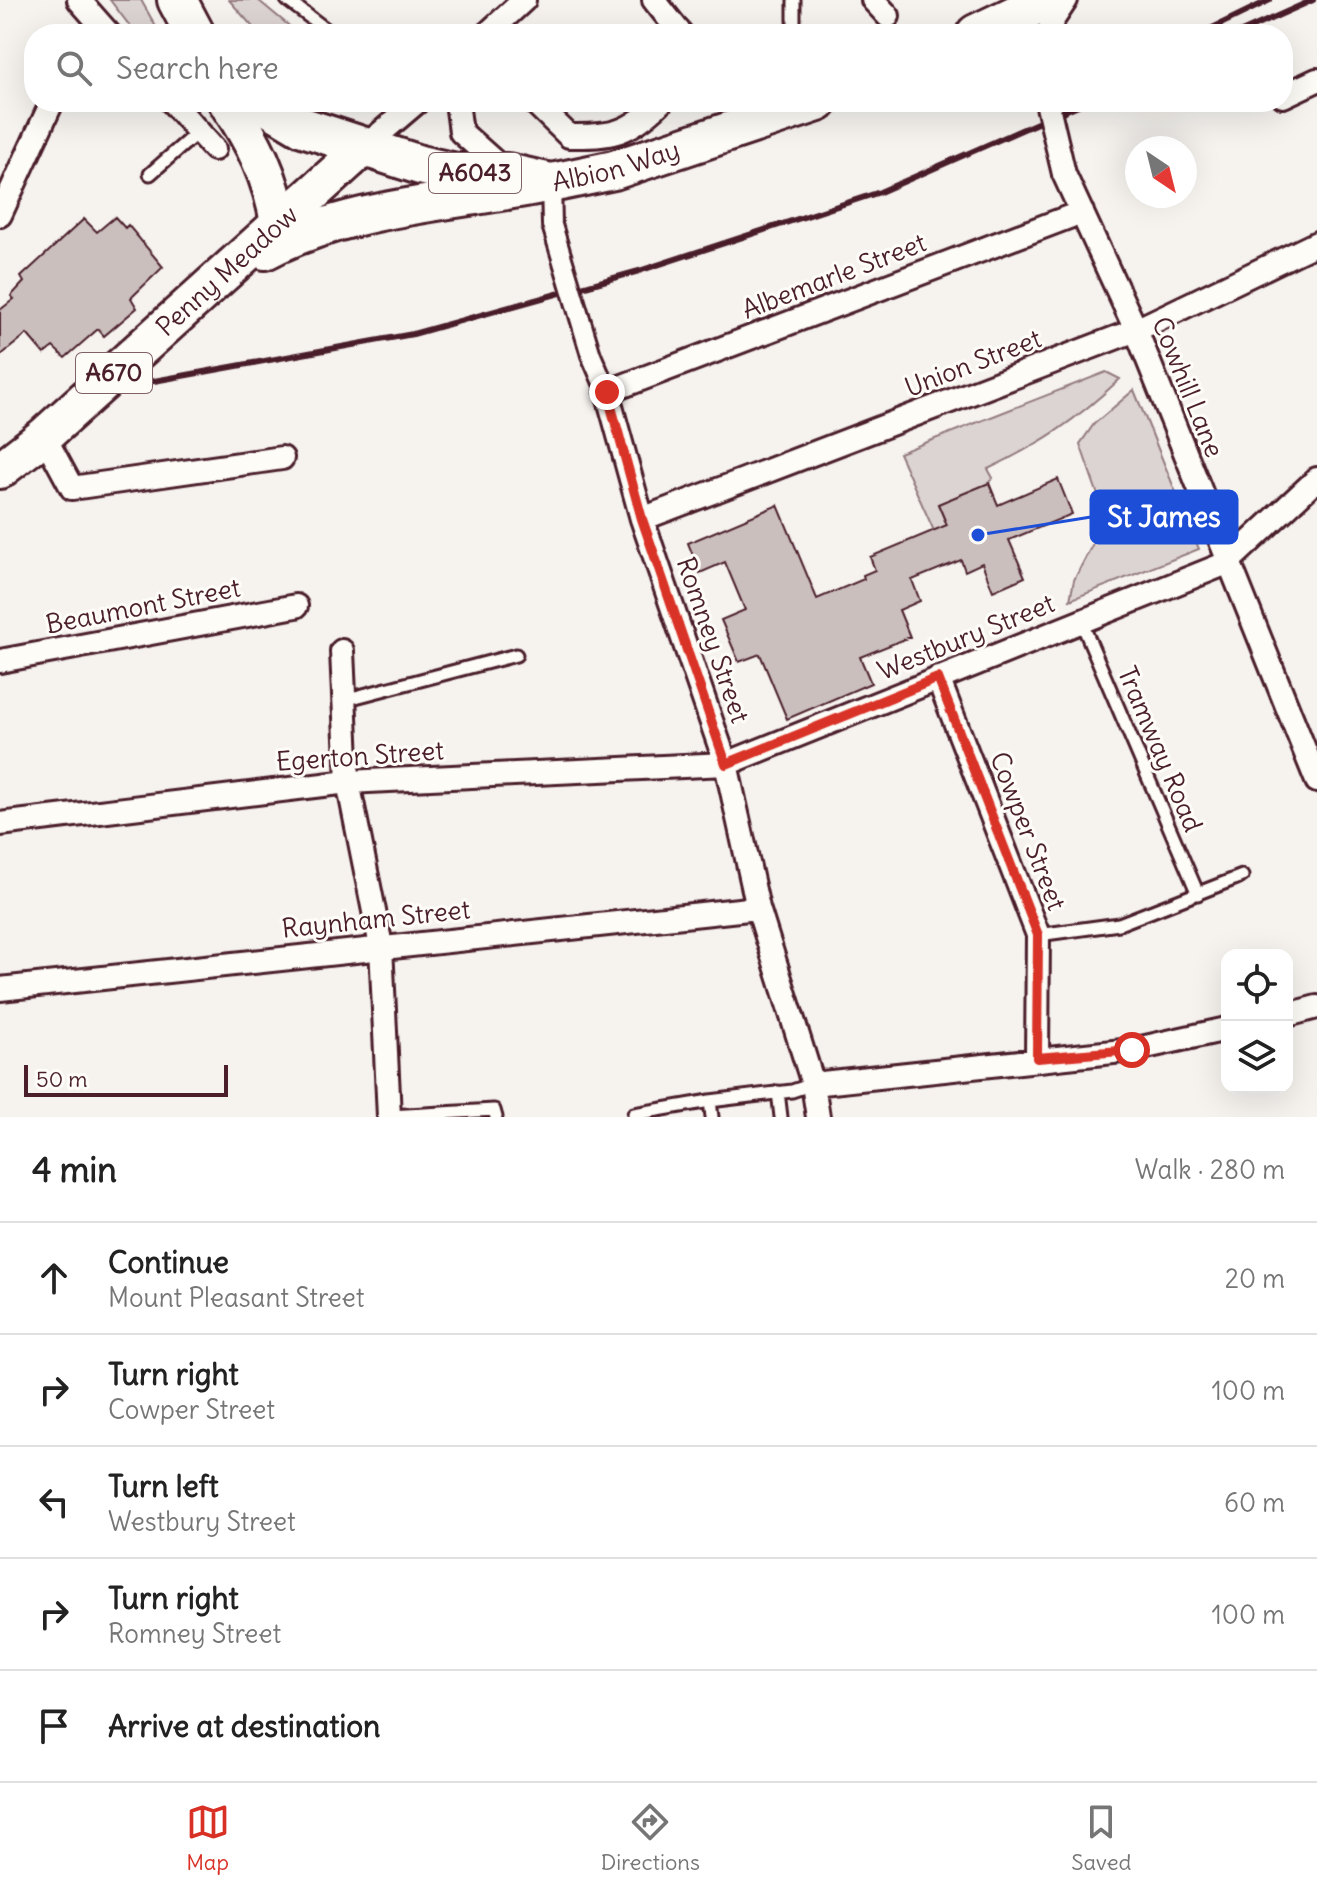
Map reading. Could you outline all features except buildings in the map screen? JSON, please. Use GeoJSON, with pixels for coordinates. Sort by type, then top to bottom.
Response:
{"type":"FeatureCollection","features":[{"type":"Feature","properties":{"kind":"highway"},"geometry":{"type":"LineString","coordinates":[[177,0],[190,24]]}},
{"type":"Feature","properties":{"kind":"highway"},"geometry":{"type":"LineString","coordinates":[[997,24],[1047,0]]}},
{"type":"Feature","properties":{"kind":"highway","name":"Albion Way"},"geometry":{"type":"LineString","coordinates":[[277,112],[293,122],[363,148],[456,173],[507,173],[551,183],[614,170],[788,112]]}},
{"type":"Feature","properties":{"kind":"main road"},"geometry":{"type":"LineString","coordinates":[[233,112],[264,164],[271,181],[279,223]]}},
{"type":"Feature","properties":{"kind":"main road","name":"Penny Meadow"},"geometry":{"type":"LineString","coordinates":[[0,470],[44,436],[363,148]]}},
{"type":"Feature","properties":{"kind":"main road"},"geometry":{"type":"LineString","coordinates":[[225,273],[295,235],[342,219],[551,183]]}},
{"type":"Feature","properties":{"kind":"street"},"geometry":{"type":"LineString","coordinates":[[654,0],[673,24]]}},
{"type":"Feature","properties":{"kind":"street"},"geometry":{"type":"LineString","coordinates":[[1051,24],[1066,0]]}},
{"type":"Feature","properties":{"kind":"street"},"geometry":{"type":"LineString","coordinates":[[495,24],[511,4]]}},
{"type":"Feature","properties":{"kind":"street"},"geometry":{"type":"LineString","coordinates":[[1293,91],[1317,80]]}},
{"type":"Feature","properties":{"kind":"street"},"geometry":{"type":"LineString","coordinates":[[0,215],[47,112]]}},
{"type":"Feature","properties":{"kind":"street"},"geometry":{"type":"LineString","coordinates":[[181,112],[214,149]]}},
{"type":"Feature","properties":{"kind":"street","name":"Penny Meadow"},"geometry":{"type":"LineString","coordinates":[[363,148],[405,112]]}},
{"type":"Feature","properties":{"kind":"street"},"geometry":{"type":"LineString","coordinates":[[458,112],[461,132],[507,173]]}},
{"type":"Feature","properties":{"kind":"street"},"geometry":{"type":"LineString","coordinates":[[544,112],[569,136],[607,137],[638,124],[651,112]]}},
{"type":"Feature","properties":{"kind":"street","name":"Cowhill Lane"},"geometry":{"type":"LineString","coordinates":[[1049,112],[1064,174],[1136,330],[1317,781]]}},
{"type":"Feature","properties":{"kind":"street","name":"Romney Street"},"geometry":{"type":"LineString","coordinates":[[551,183],[552,225],[591,355],[607,392],[642,519],[726,764],[758,908],[813,1084],[818,1117]]}},
{"type":"Feature","properties":{"kind":"street","name":"Albemarle Street"},"geometry":{"type":"LineString","coordinates":[[607,392],[1082,212]]}},
{"type":"Feature","properties":{"kind":"street","name":"Union Street"},"geometry":{"type":"LineString","coordinates":[[642,519],[1136,330],[1317,243]]}},
{"type":"Feature","properties":{"kind":"street"},"geometry":{"type":"LineString","coordinates":[[44,436],[72,488],[282,458]]}},
{"type":"Feature","properties":{"kind":"street"},"geometry":{"type":"LineString","coordinates":[[1227,563],[1317,479]]}},
{"type":"Feature","properties":{"kind":"street","name":"Westbury Street"},"geometry":{"type":"LineString","coordinates":[[726,764],[1227,563]]}},
{"type":"Feature","properties":{"kind":"street","name":"Beaumont Street"},"geometry":{"type":"LineString","coordinates":[[0,661],[296,606]]}},
{"type":"Feature","properties":{"kind":"street"},"geometry":{"type":"LineString","coordinates":[[342,651],[348,782],[381,946],[383,1117]]}},
{"type":"Feature","properties":{"kind":"street","name":"Cowper Street"},"geometry":{"type":"LineString","coordinates":[[938,678],[1038,935],[1037,1058]]}},
{"type":"Feature","properties":{"kind":"street","name":"Egerton Street"},"geometry":{"type":"LineString","coordinates":[[0,824],[348,782],[726,764]]}},
{"type":"Feature","properties":{"kind":"street","name":"Raynham Street"},"geometry":{"type":"LineString","coordinates":[[0,989],[758,908]]}},
{"type":"Feature","properties":{"kind":"street"},"geometry":{"type":"LineString","coordinates":[[1293,1013],[1317,1007]]}},
{"type":"Feature","properties":{"kind":"street"},"geometry":{"type":"LineString","coordinates":[[813,1084],[1132,1050],[1221,1030]]}},
{"type":"Feature","properties":{"kind":"lane"},"geometry":{"type":"LineString","coordinates":[[287,0],[316,24]]}},
{"type":"Feature","properties":{"kind":"lane"},"geometry":{"type":"LineString","coordinates":[[794,0],[794,24]]}},
{"type":"Feature","properties":{"kind":"lane"},"geometry":{"type":"LineString","coordinates":[[150,174],[199,131]]}},
{"type":"Feature","properties":{"kind":"lane","name":"Tramway Road"},"geometry":{"type":"LineString","coordinates":[[1081,621],[1198,894]]}},
{"type":"Feature","properties":{"kind":"lane"},"geometry":{"type":"LineString","coordinates":[[344,700],[516,655]]}},
{"type":"Feature","properties":{"kind":"lane"},"geometry":{"type":"LineString","coordinates":[[1038,935],[1119,924],[1242,876]]}},
{"type":"Feature","properties":{"kind":"lane"},"geometry":{"type":"LineString","coordinates":[[634,1117],[634,1114],[813,1084]]}},
{"type":"Feature","properties":{"kind":"lane"},"geometry":{"type":"LineString","coordinates":[[778,1092],[781,1117]]}},
{"type":"Feature","properties":{"kind":"lane"},"geometry":{"type":"LineString","coordinates":[[710,1101],[712,1117]]}},
{"type":"Feature","properties":{"kind":"lane"},"geometry":{"type":"LineString","coordinates":[[383,1117],[495,1114]]}},
{"type":"Feature","properties":{"kind":"shaded area"},"geometry":{"type":"Polygon","coordinates":[[[110,0],[141,0],[154,24],[128,24],[110,0]]]}},
{"type":"Feature","properties":{"kind":"shaded area"},"geometry":{"type":"Polygon","coordinates":[[[229,0],[258,0],[287,24],[250,24],[229,0]]]}},
{"type":"Feature","properties":{"kind":"shaded area"},"geometry":{"type":"Polygon","coordinates":[[[1106,372],[1120,379],[1073,419],[1043,440],[988,469],[993,478],[989,483],[938,504],[947,525],[934,531],[899,453],[1106,372]]]}},
{"type":"Feature","properties":{"kind":"shaded area"},"geometry":{"type":"Polygon","coordinates":[[[1134,390],[1199,549],[1070,600],[1074,580],[1106,518],[1080,444],[1094,424],[1134,390]]]}},
{"type":"Feature","properties":{"kind":"railway"},"geometry":{"type":"LineString","coordinates":[[1221,24],[1270,0]]}},
{"type":"Feature","properties":{"kind":"railway"},"geometry":{"type":"LineString","coordinates":[[1259,24],[1313,0]]}},
{"type":"Feature","properties":{"kind":"railway"},"geometry":{"type":"LineString","coordinates":[[143,383],[413,334],[639,271],[880,192],[1062,112]]}},
{"type":"Feature","properties":{"kind":"place","name":"St James"},"geometry":{"type":"Point","coordinates":[978,535]}},
{"type":"Feature","properties":{"kind":"route"},"geometry":{"type":"LineString","coordinates":[[607,392],[642,519],[726,764],[938,678],[1038,935],[1037,1058],[1132,1050]]}}]}
